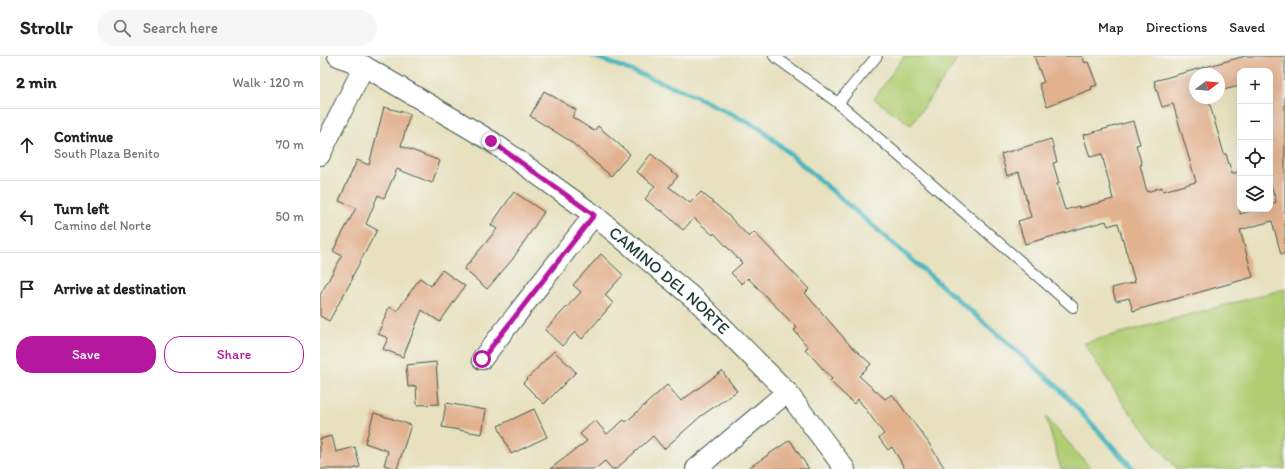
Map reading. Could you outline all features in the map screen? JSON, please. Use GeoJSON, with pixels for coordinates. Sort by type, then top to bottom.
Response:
{"type":"FeatureCollection","features":[{"type":"Feature","properties":{"kind":"street","name":"CAMINO DEL NORTE"},"geometry":{"type":"LineString","coordinates":[[338,56],[364,66],[491,141],[594,215],[698,302],[787,392],[845,469]]}},
{"type":"Feature","properties":{"kind":"street"},"geometry":{"type":"LineString","coordinates":[[320,155],[364,66]]}},
{"type":"Feature","properties":{"kind":"street"},"geometry":{"type":"LineString","coordinates":[[482,359],[594,215]]}},
{"type":"Feature","properties":{"kind":"street"},"geometry":{"type":"LineString","coordinates":[[696,469],[787,392]]}},
{"type":"Feature","properties":{"kind":"lane"},"geometry":{"type":"LineString","coordinates":[[774,56],[838,103],[1073,307]]}},
{"type":"Feature","properties":{"kind":"lane"},"geometry":{"type":"LineString","coordinates":[[838,103],[877,56]]}},
{"type":"Feature","properties":{"kind":"green space"},"geometry":{"type":"Polygon","coordinates":[[[904,56],[960,56],[911,125],[874,99],[904,56]]]}},
{"type":"Feature","properties":{"kind":"green space"},"geometry":{"type":"Polygon","coordinates":[[[1285,289],[1285,469],[1177,469],[1124,405],[1084,343],[1285,289]]]}},
{"type":"Feature","properties":{"kind":"green space"},"geometry":{"type":"Polygon","coordinates":[[[1046,417],[1088,465],[1091,469],[1061,469],[1046,417]]]}},
{"type":"Feature","properties":{"kind":"building"},"geometry":{"type":"Polygon","coordinates":[[[1034,56],[1082,56],[1085,63],[1088,62],[1097,85],[1091,87],[1092,89],[1047,106],[1039,84],[1044,82],[1034,56]]]}},
{"type":"Feature","properties":{"kind":"building"},"geometry":{"type":"Polygon","coordinates":[[[1245,56],[1285,56],[1285,253],[1281,254],[1272,221],[1240,230],[1253,277],[1133,311],[1129,298],[1116,301],[1112,288],[1135,282],[1118,223],[1108,226],[1106,221],[1025,244],[1018,221],[1031,217],[1026,198],[1019,172],[1007,176],[1001,154],[1051,139],[1057,162],[1053,163],[1059,183],[1057,184],[1065,210],[1079,206],[1080,208],[1113,199],[1102,154],[1090,157],[1083,135],[1133,121],[1140,144],[1136,145],[1142,165],[1140,165],[1147,192],[1162,187],[1163,191],[1196,182],[1173,104],[1162,107],[1154,81],[1189,71],[1189,104],[1210,104],[1224,154],[1226,154],[1232,174],[1237,172],[1237,212],[1240,212],[1240,214],[1247,212],[1273,212],[1273,203],[1276,202],[1273,192],[1273,68],[1237,68],[1237,87],[1225,90],[1225,68],[1201,68],[1245,56]]]}},
{"type":"Feature","properties":{"kind":"building"},"geometry":{"type":"Polygon","coordinates":[[[544,91],[576,110],[572,117],[594,131],[598,126],[630,154],[611,176],[570,141],[530,116],[544,91]]]}},
{"type":"Feature","properties":{"kind":"building"},"geometry":{"type":"Polygon","coordinates":[[[384,107],[410,114],[401,146],[440,161],[432,183],[397,169],[384,198],[378,195],[366,224],[377,230],[329,321],[320,316],[320,295],[342,256],[333,251],[356,208],[339,201],[357,160],[369,165],[384,107]]]}},
{"type":"Feature","properties":{"kind":"building"},"geometry":{"type":"Polygon","coordinates":[[[651,154],[678,176],[669,187],[690,203],[701,192],[729,216],[749,237],[754,232],[809,289],[805,293],[849,344],[871,364],[859,376],[885,399],[892,394],[928,442],[945,469],[905,469],[892,447],[888,450],[879,438],[884,434],[858,399],[854,404],[830,381],[832,379],[805,349],[808,347],[794,330],[797,328],[748,278],[742,284],[731,273],[742,263],[714,233],[713,235],[694,218],[683,230],[661,210],[660,211],[645,199],[655,186],[637,172],[651,154]]]}},
{"type":"Feature","properties":{"kind":"building"},"geometry":{"type":"Polygon","coordinates":[[[514,192],[544,212],[512,260],[487,289],[464,269],[497,229],[491,225],[514,192]]]}},
{"type":"Feature","properties":{"kind":"building"},"geometry":{"type":"Polygon","coordinates":[[[601,254],[623,275],[605,295],[613,303],[582,339],[575,332],[562,346],[545,330],[581,292],[573,285],[601,254]]]}},
{"type":"Feature","properties":{"kind":"building"},"geometry":{"type":"Polygon","coordinates":[[[442,270],[465,286],[440,322],[422,310],[403,357],[383,349],[388,338],[378,334],[389,307],[397,311],[420,278],[431,286],[442,270]]]}},
{"type":"Feature","properties":{"kind":"building"},"geometry":{"type":"Polygon","coordinates":[[[554,351],[576,372],[544,404],[523,383],[554,351]]]}},
{"type":"Feature","properties":{"kind":"building"},"geometry":{"type":"Polygon","coordinates":[[[436,362],[439,404],[417,405],[416,386],[408,387],[406,365],[436,362]]]}},
{"type":"Feature","properties":{"kind":"building"},"geometry":{"type":"Polygon","coordinates":[[[722,371],[737,391],[701,416],[664,449],[653,436],[616,469],[612,469],[605,461],[595,469],[550,469],[587,441],[580,434],[595,420],[607,434],[624,420],[626,422],[667,385],[681,401],[722,371]]]}},
{"type":"Feature","properties":{"kind":"building"},"geometry":{"type":"Polygon","coordinates":[[[446,403],[486,410],[482,434],[442,427],[446,403]]]}},
{"type":"Feature","properties":{"kind":"building"},"geometry":{"type":"Polygon","coordinates":[[[534,409],[547,437],[511,454],[498,426],[534,409]]]}},
{"type":"Feature","properties":{"kind":"building"},"geometry":{"type":"Polygon","coordinates":[[[374,413],[411,425],[397,469],[384,465],[388,451],[365,443],[374,413]]]}},
{"type":"Feature","properties":{"kind":"building"},"geometry":{"type":"Polygon","coordinates":[[[332,436],[336,452],[355,447],[360,467],[353,469],[320,469],[320,439],[332,436]]]}},
{"type":"Feature","properties":{"kind":"building"},"geometry":{"type":"Polygon","coordinates":[[[790,440],[809,469],[747,469],[790,440]]]}},
{"type":"Feature","properties":{"kind":"waterway"},"geometry":{"type":"LineString","coordinates":[[593,56],[689,93],[760,128],[1056,385],[1133,469]]}},
{"type":"Feature","properties":{"kind":"route"},"geometry":{"type":"LineString","coordinates":[[482,359],[594,215],[491,141]]}}]}
